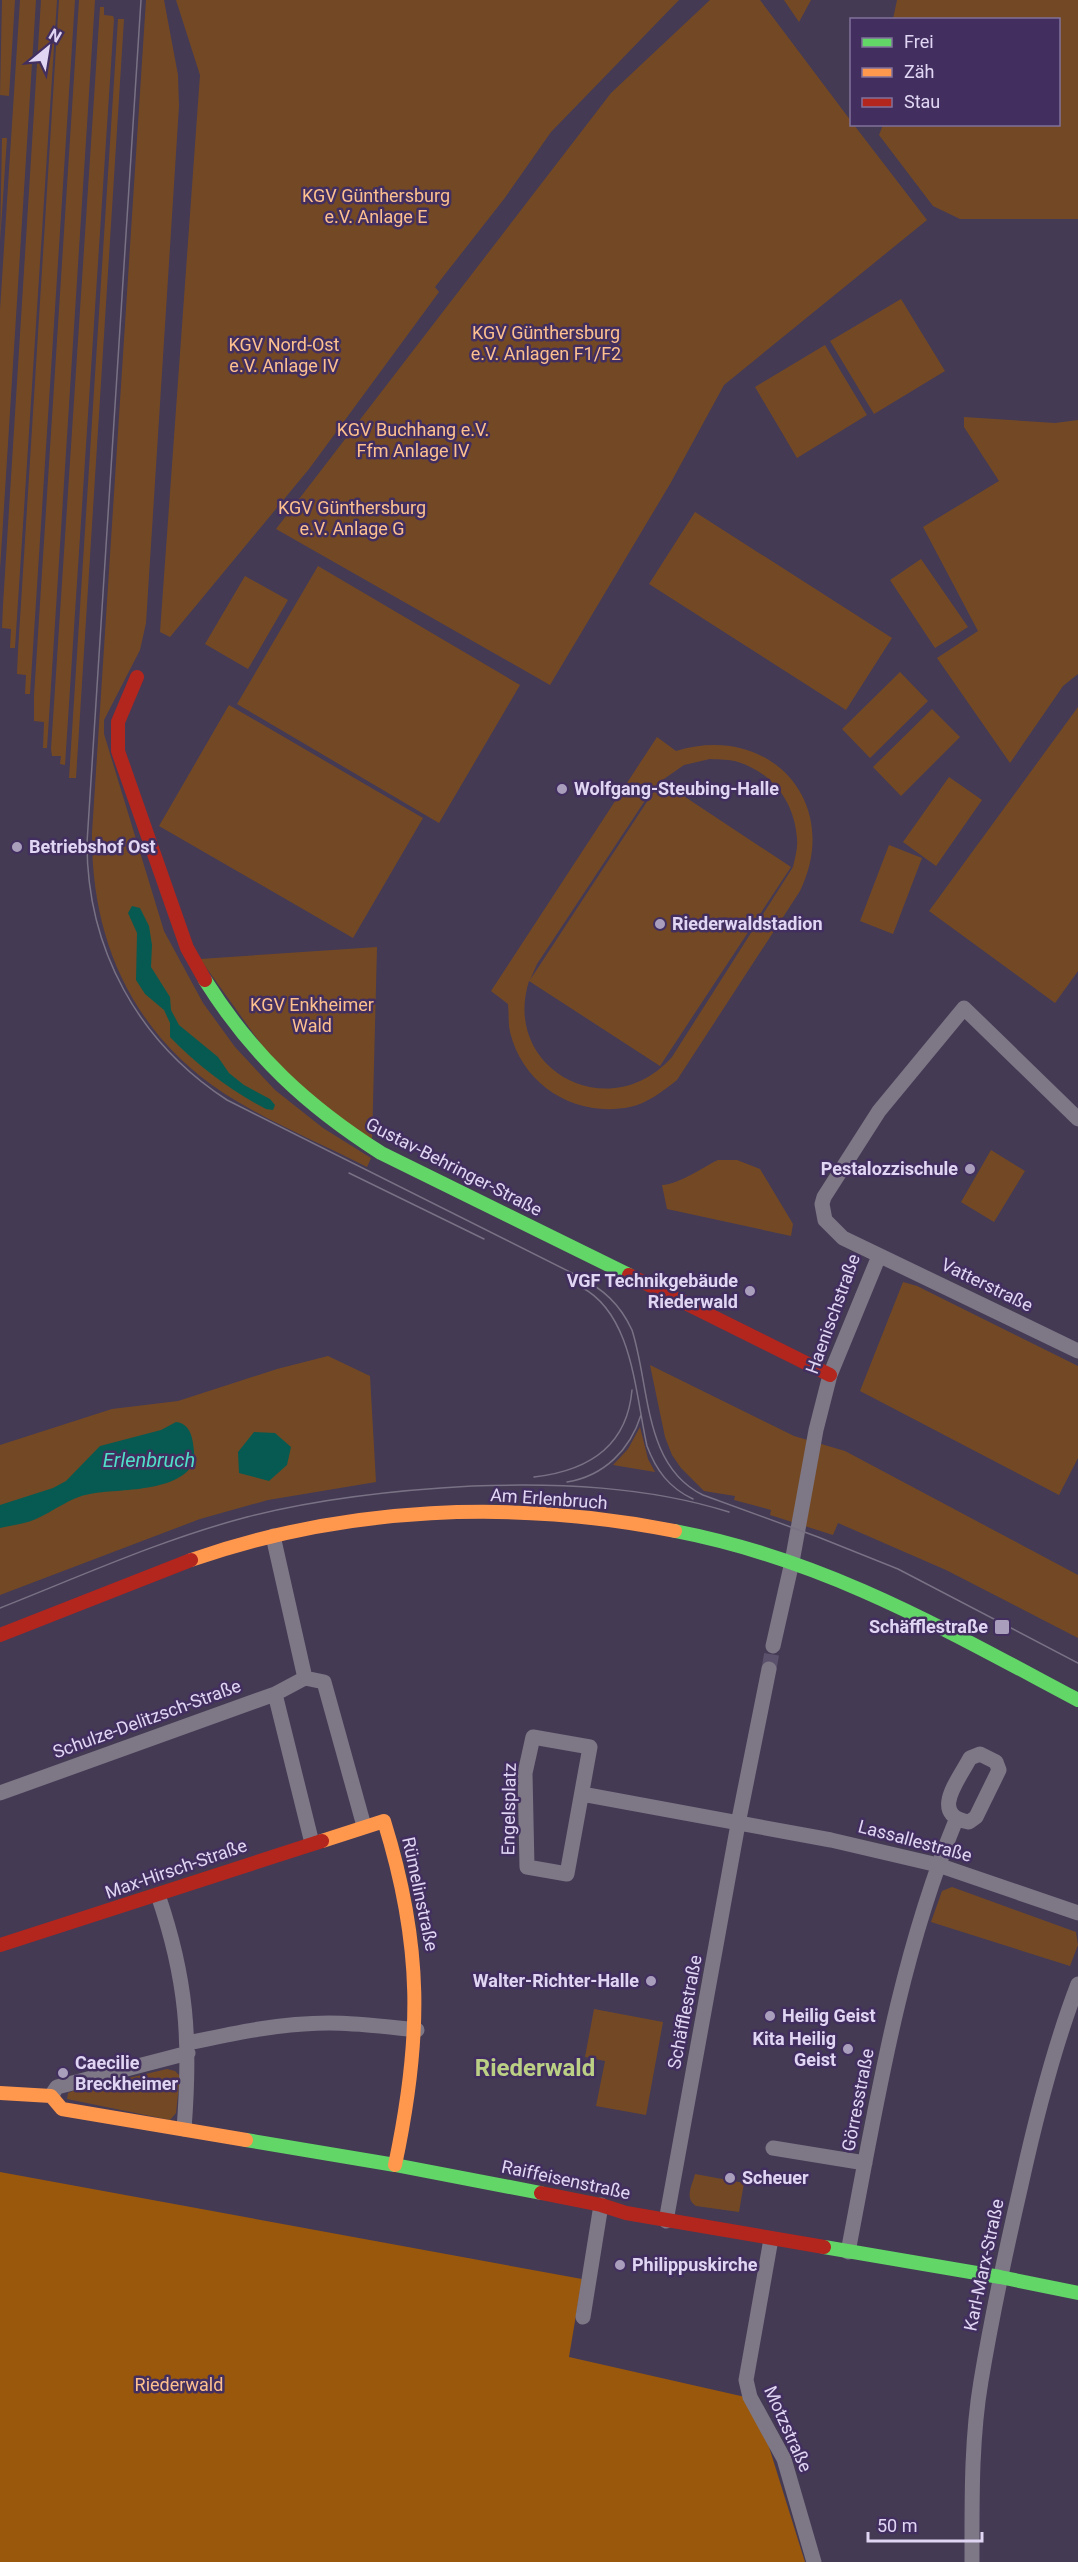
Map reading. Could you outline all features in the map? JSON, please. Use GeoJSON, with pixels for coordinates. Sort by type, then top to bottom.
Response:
{"type":"FeatureCollection","features":[{"type":"Feature","properties":{"kind":"street","name":"Gustav-Behringer-Straße"},"geometry":{"type":"LineString","coordinates":[[137,677],[120,709],[116,723],[118,751],[186,948],[238,1032],[280,1078],[328,1118],[381,1152],[830,1376]]}},
{"type":"Feature","properties":{"kind":"street","name":"Haenischstraße"},"geometry":{"type":"LineString","coordinates":[[792,1562],[816,1430],[830,1376],[879,1256],[843,1238],[830,1227],[822,1212],[824,1197],[879,1111],[964,1008],[1078,1119]]}},
{"type":"Feature","properties":{"kind":"street","name":"Vatterstraße"},"geometry":{"type":"LineString","coordinates":[[879,1256],[1078,1351]]}},
{"type":"Feature","properties":{"kind":"street","name":"Am Erlenbruch"},"geometry":{"type":"LineString","coordinates":[[0,1635],[204,1557],[273,1536],[380,1517],[472,1512],[527,1513],[646,1526],[718,1540],[792,1562],[878,1596],[1078,1700]]}},
{"type":"Feature","properties":{"kind":"street"},"geometry":{"type":"LineString","coordinates":[[273,1536],[305,1678],[324,1683],[364,1826]]}},
{"type":"Feature","properties":{"kind":"street"},"geometry":{"type":"LineString","coordinates":[[773,1646],[792,1562]]}},
{"type":"Feature","properties":{"kind":"street","name":"Schäfflestraße"},"geometry":{"type":"LineString","coordinates":[[666,2221],[738,1824],[769,1669]]}},
{"type":"Feature","properties":{"kind":"street","name":"Schulze-Delitzsch-Straße"},"geometry":{"type":"LineString","coordinates":[[0,1793],[275,1694],[305,1678]]}},
{"type":"Feature","properties":{"kind":"street"},"geometry":{"type":"LineString","coordinates":[[275,1694],[312,1843]]}},
{"type":"Feature","properties":{"kind":"street","name":"Engelsplatz"},"geometry":{"type":"LineString","coordinates":[[533,1737],[590,1747],[582,1794],[567,1874],[527,1867],[525,1773],[533,1737]]}},
{"type":"Feature","properties":{"kind":"street"},"geometry":{"type":"LineString","coordinates":[[582,1794],[738,1824]]}},
{"type":"Feature","properties":{"kind":"street","name":"Görresstraße"},"geometry":{"type":"LineString","coordinates":[[849,2252],[906,1966],[938,1865],[956,1820]]}},
{"type":"Feature","properties":{"kind":"street","name":"Rümelinstraße"},"geometry":{"type":"LineString","coordinates":[[364,1826],[384,1821],[403,1888],[414,1953],[417,2030],[408,2112],[395,2165]]}},
{"type":"Feature","properties":{"kind":"street","name":"Lassallestraße"},"geometry":{"type":"LineString","coordinates":[[738,1824],[831,1840],[938,1865],[1078,1913]]}},
{"type":"Feature","properties":{"kind":"street","name":"Max-Hirsch-Straße"},"geometry":{"type":"LineString","coordinates":[[0,1945],[364,1826]]}},
{"type":"Feature","properties":{"kind":"street"},"geometry":{"type":"LineString","coordinates":[[158,1895],[180,1971],[188,2048],[184,2129]]}},
{"type":"Feature","properties":{"kind":"street","name":"Karl-Marx-Straße"},"geometry":{"type":"LineString","coordinates":[[972,2562],[972,2471],[981,2382],[1000,2277],[1036,2120],[1065,2018],[1078,1984]]}},
{"type":"Feature","properties":{"kind":"street"},"geometry":{"type":"LineString","coordinates":[[51,2096],[57,2087],[244,2030],[290,2025],[349,2024],[417,2030]]}},
{"type":"Feature","properties":{"kind":"street","name":"Raiffeisenstraße"},"geometry":{"type":"LineString","coordinates":[[0,2093],[51,2096],[62,2109],[395,2165],[601,2205],[666,2221],[1000,2277],[1078,2293]]}},
{"type":"Feature","properties":{"kind":"street"},"geometry":{"type":"LineString","coordinates":[[773,2148],[865,2163]]}},
{"type":"Feature","properties":{"kind":"street"},"geometry":{"type":"LineString","coordinates":[[583,2317],[601,2205]]}},
{"type":"Feature","properties":{"kind":"street","name":"Motzstraße"},"geometry":{"type":"LineString","coordinates":[[771,2239],[746,2380],[750,2397],[784,2459],[814,2562]]}},
{"type":"Feature","properties":{"kind":"green space"},"geometry":{"type":"Polygon","coordinates":[[[2,0],[15,0],[9,96],[0,95],[2,0]]]}},
{"type":"Feature","properties":{"kind":"green space"},"geometry":{"type":"Polygon","coordinates":[[[20,0],[36,0],[0,570],[0,310],[20,0]]]}},
{"type":"Feature","properties":{"kind":"green space"},"geometry":{"type":"Polygon","coordinates":[[[41,0],[57,0],[15,648],[10,648],[11,629],[2,628],[3,605],[41,0]]]}},
{"type":"Feature","properties":{"kind":"green space"},"geometry":{"type":"Polygon","coordinates":[[[59,0],[75,0],[30,694],[25,694],[26,675],[17,674],[18,651],[59,0]]]}},
{"type":"Feature","properties":{"kind":"green space"},"geometry":{"type":"Polygon","coordinates":[[[79,0],[95,0],[47,748],[43,748],[44,722],[34,721],[34,696],[79,0]]]}},
{"type":"Feature","properties":{"kind":"green space"},"geometry":{"type":"Polygon","coordinates":[[[146,0],[164,0],[178,75],[179,106],[146,623],[140,650],[104,720],[104,734],[164,931],[203,1003],[235,1047],[275,1090],[323,1128],[371,1158],[367,1167],[242,1104],[193,1070],[165,1043],[142,1014],[124,982],[109,947],[99,911],[92,833],[146,0]]]}},
{"type":"Feature","properties":{"kind":"green space"},"geometry":{"type":"Polygon","coordinates":[[[176,0],[679,0],[551,132],[504,199],[435,287],[439,292],[309,469],[170,637],[160,632],[200,75],[176,0]]]}},
{"type":"Feature","properties":{"kind":"green space"},"geometry":{"type":"Polygon","coordinates":[[[710,0],[760,0],[850,120],[850,126],[855,126],[927,220],[724,385],[670,484],[550,685],[276,529],[611,93],[710,0]]]}},
{"type":"Feature","properties":{"kind":"green space"},"geometry":{"type":"Polygon","coordinates":[[[784,0],[811,0],[799,22],[784,0]]]}},
{"type":"Feature","properties":{"kind":"green space"},"geometry":{"type":"Polygon","coordinates":[[[897,0],[1078,0],[1078,219],[960,219],[933,206],[879,135],[883,126],[1060,126],[1060,18],[893,18],[897,0]]]}},
{"type":"Feature","properties":{"kind":"green space"},"geometry":{"type":"Polygon","coordinates":[[[100,7],[104,7],[104,15],[113,16],[114,19],[65,765],[60,764],[61,756],[52,756],[51,749],[100,7]]]}},
{"type":"Feature","properties":{"kind":"green space"},"geometry":{"type":"Polygon","coordinates":[[[118,19],[124,19],[76,778],[69,778],[118,19]]]}},
{"type":"Feature","properties":{"kind":"green space"},"geometry":{"type":"Polygon","coordinates":[[[2,138],[7,138],[0,242],[2,138]]]}},
{"type":"Feature","properties":{"kind":"green space"},"geometry":{"type":"Polygon","coordinates":[[[901,299],[945,371],[874,414],[830,341],[901,299]]]}},
{"type":"Feature","properties":{"kind":"green space"},"geometry":{"type":"Polygon","coordinates":[[[825,345],[867,415],[797,458],[755,387],[825,345]]]}},
{"type":"Feature","properties":{"kind":"green space"},"geometry":{"type":"Polygon","coordinates":[[[964,417],[1055,423],[1078,420],[1078,674],[1063,686],[1010,763],[937,658],[978,631],[923,527],[999,481],[964,427],[964,417]]]}},
{"type":"Feature","properties":{"kind":"green space"},"geometry":{"type":"Polygon","coordinates":[[[695,512],[892,638],[846,710],[649,584],[695,512]]]}},
{"type":"Feature","properties":{"kind":"green space"},"geometry":{"type":"Polygon","coordinates":[[[921,559],[968,627],[935,648],[890,580],[921,559]]]}},
{"type":"Feature","properties":{"kind":"green space"},"geometry":{"type":"Polygon","coordinates":[[[318,566],[520,685],[439,823],[237,704],[318,566]]]}},
{"type":"Feature","properties":{"kind":"green space"},"geometry":{"type":"Polygon","coordinates":[[[245,576],[288,600],[248,669],[205,644],[245,576]]]}},
{"type":"Feature","properties":{"kind":"green space"},"geometry":{"type":"Polygon","coordinates":[[[900,672],[928,701],[870,758],[842,729],[900,672]]]}},
{"type":"Feature","properties":{"kind":"green space"},"geometry":{"type":"Polygon","coordinates":[[[229,705],[423,818],[353,938],[159,826],[229,705]]]}},
{"type":"Feature","properties":{"kind":"green space"},"geometry":{"type":"Polygon","coordinates":[[[1078,707],[1078,971],[1055,1003],[929,911],[1078,707]]]}},
{"type":"Feature","properties":{"kind":"green space"},"geometry":{"type":"Polygon","coordinates":[[[932,709],[960,737],[901,796],[873,767],[932,709]]]}},
{"type":"Feature","properties":{"kind":"green space","name":"Riederwaldstadion"},"geometry":{"type":"Polygon","coordinates":[[[657,737],[676,751],[710,745],[741,748],[767,759],[789,777],[804,800],[812,828],[811,858],[800,891],[677,1080],[661,1092],[637,1105],[610,1109],[590,1108],[555,1094],[539,1082],[527,1068],[510,1032],[508,1004],[491,991],[657,737]],[[710,759],[684,765],[661,781],[791,867],[660,1066],[529,981],[525,1012],[531,1040],[545,1062],[566,1079],[592,1087],[619,1087],[647,1078],[672,1057],[793,867],[797,846],[795,826],[792,813],[780,791],[772,782],[751,767],[735,761],[710,759]],[[656,788],[646,799],[537,964],[530,980],[656,788]]]}},
{"type":"Feature","properties":{"kind":"green space"},"geometry":{"type":"Polygon","coordinates":[[[949,777],[982,800],[936,866],[903,842],[949,777]]]}},
{"type":"Feature","properties":{"kind":"green space"},"geometry":{"type":"Polygon","coordinates":[[[889,845],[922,858],[893,934],[860,921],[889,845]]]}},
{"type":"Feature","properties":{"kind":"green space","name":"KGV Enkheimer Wald"},"geometry":{"type":"Polygon","coordinates":[[[377,947],[372,1142],[286,1079],[200,959],[377,947]]]}},
{"type":"Feature","properties":{"kind":"green space"},"geometry":{"type":"Polygon","coordinates":[[[991,1150],[1025,1171],[994,1222],[961,1202],[991,1150]]]}},
{"type":"Feature","properties":{"kind":"green space"},"geometry":{"type":"Polygon","coordinates":[[[718,1160],[737,1160],[760,1169],[793,1224],[791,1236],[667,1209],[662,1185],[683,1179],[718,1160]]]}},
{"type":"Feature","properties":{"kind":"green space"},"geometry":{"type":"Polygon","coordinates":[[[903,1282],[917,1286],[1078,1366],[1078,1458],[1059,1495],[860,1391],[903,1282]]]}},
{"type":"Feature","properties":{"kind":"green space"},"geometry":{"type":"Polygon","coordinates":[[[328,1356],[370,1376],[376,1482],[268,1500],[200,1519],[0,1595],[0,1445],[112,1409],[178,1401],[277,1369],[328,1356]]]}},
{"type":"Feature","properties":{"kind":"green space"},"geometry":{"type":"Polygon","coordinates":[[[650,1365],[794,1436],[845,1451],[1078,1575],[1078,1638],[946,1570],[838,1523],[833,1535],[770,1515],[771,1510],[734,1500],[735,1496],[704,1491],[681,1468],[672,1455],[665,1437],[650,1365]]]}},
{"type":"Feature","properties":{"kind":"green space"},"geometry":{"type":"Polygon","coordinates":[[[640,1427],[648,1459],[655,1472],[613,1465],[628,1449],[640,1427]]]}},
{"type":"Feature","properties":{"kind":"green space"},"geometry":{"type":"Polygon","coordinates":[[[952,1887],[1076,1932],[1078,1945],[1070,1966],[931,1922],[942,1891],[952,1887]]]}},
{"type":"Feature","properties":{"kind":"green space"},"geometry":{"type":"Polygon","coordinates":[[[594,2009],[663,2022],[646,2115],[596,2106],[605,2061],[585,2057],[594,2009]]]}},
{"type":"Feature","properties":{"kind":"green space"},"geometry":{"type":"Polygon","coordinates":[[[167,2069],[175,2071],[180,2076],[176,2113],[170,2120],[67,2099],[68,2093],[73,2091],[167,2069]]]}},
{"type":"Feature","properties":{"kind":"green space","name":"Riederwald"},"geometry":{"type":"Polygon","coordinates":[[[0,2172],[582,2279],[569,2357],[754,2399],[805,2562],[0,2562],[0,2172]]]}},
{"type":"Feature","properties":{"kind":"green space"},"geometry":{"type":"Polygon","coordinates":[[[695,2174],[744,2183],[739,2212],[696,2206],[692,2203],[690,2196],[695,2174]]]}},
{"type":"Feature","properties":{"kind":"water"},"geometry":{"type":"Polygon","coordinates":[[[132,906],[140,908],[149,926],[152,945],[151,967],[170,997],[171,1010],[179,1025],[218,1057],[229,1073],[244,1085],[270,1099],[275,1105],[273,1110],[266,1109],[228,1086],[203,1068],[170,1037],[170,1023],[164,1010],[145,994],[136,980],[137,933],[128,913],[132,906]]]}},
{"type":"Feature","properties":{"kind":"water","name":"Erlenbruch"},"geometry":{"type":"Polygon","coordinates":[[[176,1422],[189,1431],[195,1460],[188,1471],[177,1479],[148,1488],[83,1496],[32,1521],[0,1528],[0,1505],[53,1488],[66,1481],[100,1446],[161,1430],[176,1422]]]}},
{"type":"Feature","properties":{"kind":"water"},"geometry":{"type":"Polygon","coordinates":[[[254,1432],[275,1433],[291,1447],[287,1465],[269,1481],[239,1473],[238,1452],[254,1432]]]}},
{"type":"Feature","properties":{"kind":"tunnel"},"geometry":{"type":"LineString","coordinates":[[769,1669],[773,1646]]}},
{"type":"Feature","properties":{"kind":"tram line"},"geometry":{"type":"LineString","coordinates":[[141,0],[87,843],[89,882],[96,920],[108,956],[124,990],[144,1021],[168,1050],[195,1077],[227,1100],[578,1276],[603,1292],[622,1312],[632,1330],[659,1445],[669,1465],[683,1482],[703,1495],[898,1569],[1078,1663]]}},
{"type":"Feature","properties":{"kind":"tram line"},"geometry":{"type":"LineString","coordinates":[[349,1173],[484,1239]]}},
{"type":"Feature","properties":{"kind":"tram line"},"geometry":{"type":"LineString","coordinates":[[581,1287],[598,1299],[612,1316],[622,1335],[635,1380],[647,1446],[655,1463],[670,1484],[693,1499]]}},
{"type":"Feature","properties":{"kind":"tram line"},"geometry":{"type":"LineString","coordinates":[[534,1477],[571,1469],[601,1453],[622,1427],[629,1410],[632,1390]]}},
{"type":"Feature","properties":{"kind":"tram line"},"geometry":{"type":"LineString","coordinates":[[567,1482],[593,1474],[614,1459],[630,1439],[641,1415]]}},
{"type":"Feature","properties":{"kind":"tram line"},"geometry":{"type":"LineString","coordinates":[[0,1608],[122,1559],[216,1526],[275,1510],[359,1496],[472,1486],[569,1486],[666,1497],[729,1512]]}},
{"type":"Feature","properties":{"kind":"traffic: fast"},"geometry":{"type":"LineString","coordinates":[[205,980],[242,1032],[283,1077],[329,1117],[354,1135],[381,1153],[629,1275]]}},
{"type":"Feature","properties":{"kind":"traffic: fast"},"geometry":{"type":"LineString","coordinates":[[675,1531],[730,1544],[834,1578],[931,1623],[1078,1700]]}},
{"type":"Feature","properties":{"kind":"traffic: fast"},"geometry":{"type":"LineString","coordinates":[[246,2140],[541,2193]]}},
{"type":"Feature","properties":{"kind":"traffic: fast"},"geometry":{"type":"LineString","coordinates":[[824,2247],[1000,2277],[1078,2293]]}},
{"type":"Feature","properties":{"kind":"traffic: slow"},"geometry":{"type":"LineString","coordinates":[[191,1560],[250,1542],[309,1528],[431,1513],[553,1514],[675,1531]]}},
{"type":"Feature","properties":{"kind":"traffic: slow"},"geometry":{"type":"LineString","coordinates":[[322,1841],[384,1821],[397,1866],[412,1951],[414,2033],[404,2119],[395,2165]]}},
{"type":"Feature","properties":{"kind":"traffic: slow"},"geometry":{"type":"LineString","coordinates":[[0,2093],[51,2096],[62,2109],[246,2140]]}},
{"type":"Feature","properties":{"kind":"traffic: jam"},"geometry":{"type":"LineString","coordinates":[[137,677],[118,722],[118,751],[187,948],[205,980]]}},
{"type":"Feature","properties":{"kind":"traffic: jam"},"geometry":{"type":"LineString","coordinates":[[629,1275],[830,1375]]}},
{"type":"Feature","properties":{"kind":"traffic: jam"},"geometry":{"type":"LineString","coordinates":[[0,1635],[191,1560]]}},
{"type":"Feature","properties":{"kind":"traffic: jam"},"geometry":{"type":"LineString","coordinates":[[0,1945],[322,1841]]}},
{"type":"Feature","properties":{"kind":"traffic: jam"},"geometry":{"type":"LineString","coordinates":[[541,2193],[601,2205],[626,2213],[824,2247]]}},
{"type":"Feature","properties":{"kind":"place","name":"Wolfgang-Steubing-Halle"},"geometry":{"type":"Point","coordinates":[562,789]}},
{"type":"Feature","properties":{"kind":"place","name":"Betriebshof Ost"},"geometry":{"type":"Point","coordinates":[17,847]}},
{"type":"Feature","properties":{"kind":"place","name":"Riederwaldstadion"},"geometry":{"type":"Point","coordinates":[660,924]}},
{"type":"Feature","properties":{"kind":"place","name":"Pestalozzischule"},"geometry":{"type":"Point","coordinates":[970,1169]}},
{"type":"Feature","properties":{"kind":"place","name":"VGF Technikgebäude Riederwald"},"geometry":{"type":"Point","coordinates":[750,1291]}},
{"type":"Feature","properties":{"kind":"place","name":"Schäfflestraße"},"geometry":{"type":"Point","coordinates":[1002,1627]}},
{"type":"Feature","properties":{"kind":"place","name":"Walter-Richter-Halle"},"geometry":{"type":"Point","coordinates":[651,1981]}},
{"type":"Feature","properties":{"kind":"place","name":"Heilig Geist"},"geometry":{"type":"Point","coordinates":[770,2016]}},
{"type":"Feature","properties":{"kind":"place","name":"Kita Heilig Geist"},"geometry":{"type":"Point","coordinates":[848,2049]}},
{"type":"Feature","properties":{"kind":"place","name":"Caecilie Breckheimer"},"geometry":{"type":"Point","coordinates":[63,2073]}},
{"type":"Feature","properties":{"kind":"place","name":"Scheuer"},"geometry":{"type":"Point","coordinates":[730,2178]}},
{"type":"Feature","properties":{"kind":"place","name":"Philippuskirche"},"geometry":{"type":"Point","coordinates":[620,2265]}},
{"type":"Feature","properties":{"kind":"district","name":"Riederwald"},"geometry":{"type":"Point","coordinates":[535,2068]}},
{"type":"Feature","properties":{"kind":"park label","name":"KGV Günthersburg e.V. Anlage E"},"geometry":{"type":"Point","coordinates":[376,206]}},
{"type":"Feature","properties":{"kind":"park label","name":"KGV Günthersburg e.V. Anlagen F1/F2"},"geometry":{"type":"Point","coordinates":[546,343]}},
{"type":"Feature","properties":{"kind":"park label","name":"KGV Nord-Ost e.V. Anlage IV"},"geometry":{"type":"Point","coordinates":[284,355]}},
{"type":"Feature","properties":{"kind":"park label","name":"KGV Buchhang e.V. Ffm Anlage IV"},"geometry":{"type":"Point","coordinates":[413,440]}},
{"type":"Feature","properties":{"kind":"park label","name":"KGV Günthersburg e.V. Anlage G"},"geometry":{"type":"Point","coordinates":[352,518]}}]}
